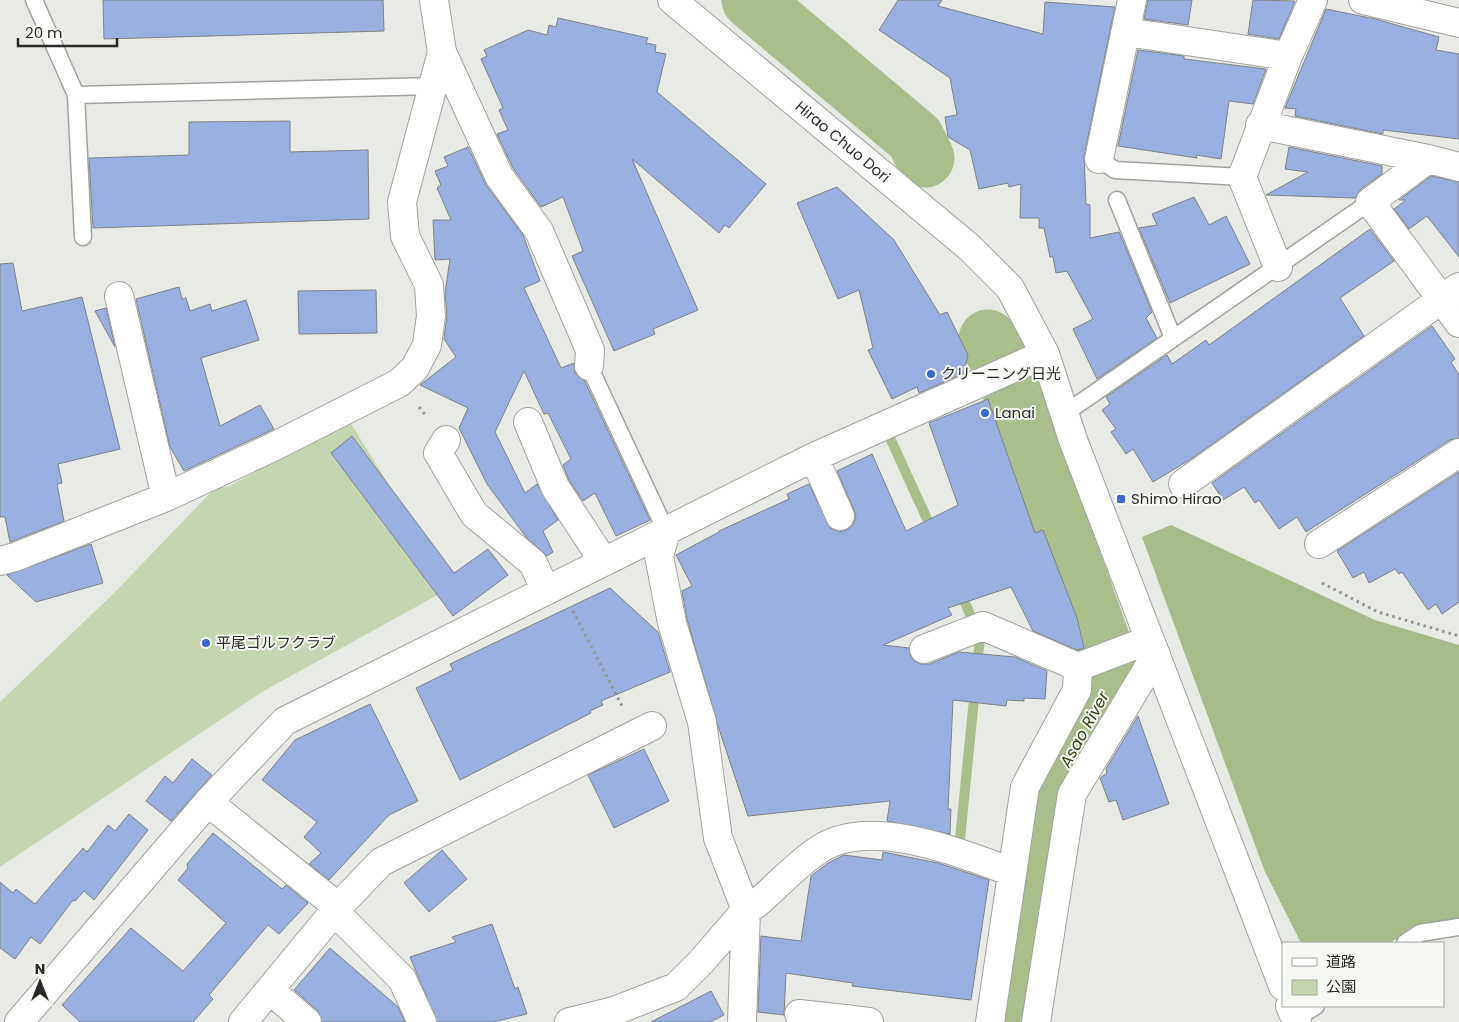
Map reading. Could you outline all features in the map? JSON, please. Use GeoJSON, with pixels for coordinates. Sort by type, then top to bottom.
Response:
{"type":"FeatureCollection","features":[{"type":"Feature","properties":{"kind":"street"},"geometry":{"type":"LineString","coordinates":[[434,0],[442,52],[499,176],[539,232],[590,350],[589,366]]}},
{"type":"Feature","properties":{"kind":"street","name":"Hirao Chuo Dori"},"geometry":{"type":"LineString","coordinates":[[672,0],[969,247],[1010,288],[1045,354],[1064,414],[1152,648],[1282,983]]}},
{"type":"Feature","properties":{"kind":"street"},"geometry":{"type":"LineString","coordinates":[[1099,159],[1132,0]]}},
{"type":"Feature","properties":{"kind":"street"},"geometry":{"type":"LineString","coordinates":[[1278,266],[1242,177],[1260,125],[1313,0]]}},
{"type":"Feature","properties":{"kind":"street"},"geometry":{"type":"LineString","coordinates":[[1363,0],[1459,23]]}},
{"type":"Feature","properties":{"kind":"street"},"geometry":{"type":"LineString","coordinates":[[1126,32],[1288,56]]}},
{"type":"Feature","properties":{"kind":"street"},"geometry":{"type":"LineString","coordinates":[[0,561],[16,557],[166,496],[273,447],[399,383],[415,368],[427,345],[431,316],[429,285],[405,236],[402,202],[442,52]]}},
{"type":"Feature","properties":{"kind":"street"},"geometry":{"type":"LineString","coordinates":[[1260,125],[1459,167]]}},
{"type":"Feature","properties":{"kind":"street"},"geometry":{"type":"LineString","coordinates":[[1428,159],[1370,202],[1450,294],[1459,323]]}},
{"type":"Feature","properties":{"kind":"street"},"geometry":{"type":"LineString","coordinates":[[1182,484],[1450,294]]}},
{"type":"Feature","properties":{"kind":"street"},"geometry":{"type":"LineString","coordinates":[[119,296],[166,496]]}},
{"type":"Feature","properties":{"kind":"street"},"geometry":{"type":"LineString","coordinates":[[19,1022],[208,802],[285,721],[814,457],[1045,354]]}},
{"type":"Feature","properties":{"kind":"street"},"geometry":{"type":"LineString","coordinates":[[528,422],[555,487],[604,562]]}},
{"type":"Feature","properties":{"kind":"street"},"geometry":{"type":"LineString","coordinates":[[446,440],[438,453],[474,514],[534,563],[552,588]]}},
{"type":"Feature","properties":{"kind":"street"},"geometry":{"type":"LineString","coordinates":[[1319,544],[1459,453]]}},
{"type":"Feature","properties":{"kind":"street"},"geometry":{"type":"LineString","coordinates":[[814,457],[840,516]]}},
{"type":"Feature","properties":{"kind":"street"},"geometry":{"type":"LineString","coordinates":[[666,531],[659,556],[672,623],[700,713],[718,838],[746,910],[742,1022]]}},
{"type":"Feature","properties":{"kind":"street"},"geometry":{"type":"LineString","coordinates":[[924,649],[984,626],[1085,664],[1120,652],[1152,648]]}},
{"type":"Feature","properties":{"kind":"street"},"geometry":{"type":"LineString","coordinates":[[1036,1022],[1072,794],[1152,648]]}},
{"type":"Feature","properties":{"kind":"street"},"geometry":{"type":"LineString","coordinates":[[990,1022],[1025,787],[1076,690],[1085,664]]}},
{"type":"Feature","properties":{"kind":"street"},"geometry":{"type":"LineString","coordinates":[[243,1022],[338,907],[381,862],[645,730]]}},
{"type":"Feature","properties":{"kind":"street"},"geometry":{"type":"LineString","coordinates":[[208,802],[338,907],[341,918],[402,979],[422,1022]]}},
{"type":"Feature","properties":{"kind":"street"},"geometry":{"type":"LineString","coordinates":[[569,1022],[614,1011],[676,987],[701,962],[746,910],[756,904],[820,849],[847,837],[892,837],[948,848],[1012,872]]}},
{"type":"Feature","properties":{"kind":"street"},"geometry":{"type":"LineString","coordinates":[[270,990],[307,1022]]}},
{"type":"Feature","properties":{"kind":"street"},"geometry":{"type":"LineString","coordinates":[[799,1014],[836,1020],[869,1022]]}},
{"type":"Feature","properties":{"kind":"lane"},"geometry":{"type":"LineString","coordinates":[[34,0],[76,95],[83,237]]}},
{"type":"Feature","properties":{"kind":"lane"},"geometry":{"type":"LineString","coordinates":[[76,95],[433,86]]}},
{"type":"Feature","properties":{"kind":"lane"},"geometry":{"type":"LineString","coordinates":[[1099,159],[1114,170],[1242,177]]}},
{"type":"Feature","properties":{"kind":"lane"},"geometry":{"type":"LineString","coordinates":[[1117,200],[1173,338]]}},
{"type":"Feature","properties":{"kind":"lane"},"geometry":{"type":"LineString","coordinates":[[1064,414],[1370,202]]}},
{"type":"Feature","properties":{"kind":"lane"},"geometry":{"type":"LineString","coordinates":[[589,366],[666,531]]}},
{"type":"Feature","properties":{"kind":"lane"},"geometry":{"type":"LineString","coordinates":[[1406,942],[1420,932],[1459,927]]}},
{"type":"Feature","properties":{"kind":"path"},"geometry":{"type":"LineString","coordinates":[[399,383],[446,440]]}},
{"type":"Feature","properties":{"kind":"path"},"geometry":{"type":"LineString","coordinates":[[1322,583],[1378,612],[1459,636]]}},
{"type":"Feature","properties":{"kind":"path"},"geometry":{"type":"LineString","coordinates":[[552,588],[645,730]]}},
{"type":"Feature","properties":{"kind":"green space","name":"平尾ゴルフクラブ"},"geometry":{"type":"Polygon","coordinates":[[[350,422],[452,587],[262,692],[0,867],[0,702],[113,594],[216,487],[227,487],[350,422]]]}},
{"type":"Feature","properties":{"kind":"green space"},"geometry":{"type":"Polygon","coordinates":[[[1171,525],[1375,620],[1459,645],[1459,920],[1415,925],[1391,942],[1300,942],[1265,872],[1142,537],[1171,525]]]}},
{"type":"Feature","properties":{"kind":"building"},"geometry":{"type":"Polygon","coordinates":[[[103,0],[383,0],[384,31],[104,39],[103,0]]]}},
{"type":"Feature","properties":{"kind":"building"},"geometry":{"type":"Polygon","coordinates":[[[898,0],[942,0],[938,6],[1043,34],[1045,2],[1115,7],[1084,156],[1086,204],[1090,205],[1090,238],[1119,232],[1152,312],[1146,318],[1157,338],[1097,379],[1073,329],[1093,319],[1067,271],[1056,273],[1053,257],[1050,257],[1044,228],[1039,228],[1039,218],[1020,218],[1021,184],[1009,187],[1008,183],[979,189],[970,150],[948,137],[945,117],[957,115],[950,78],[879,30],[898,0]]]}},
{"type":"Feature","properties":{"kind":"building"},"geometry":{"type":"Polygon","coordinates":[[[1148,0],[1192,0],[1188,25],[1144,19],[1148,0]]]}},
{"type":"Feature","properties":{"kind":"building"},"geometry":{"type":"Polygon","coordinates":[[[1253,0],[1295,1],[1279,39],[1248,34],[1253,0]]]}},
{"type":"Feature","properties":{"kind":"building"},"geometry":{"type":"Polygon","coordinates":[[[1326,9],[1375,19],[1439,37],[1436,50],[1459,54],[1459,139],[1383,130],[1383,134],[1295,116],[1296,109],[1285,108],[1326,9]]]}},
{"type":"Feature","properties":{"kind":"building"},"geometry":{"type":"Polygon","coordinates":[[[558,18],[648,38],[646,43],[656,45],[655,52],[666,54],[657,92],[766,184],[729,228],[725,225],[719,233],[632,159],[698,310],[653,329],[655,334],[614,351],[572,256],[583,251],[563,197],[541,207],[513,168],[497,134],[508,130],[499,110],[503,108],[481,59],[487,56],[484,50],[528,30],[547,35],[549,25],[556,27],[558,18]]]}},
{"type":"Feature","properties":{"kind":"building"},"geometry":{"type":"Polygon","coordinates":[[[1138,50],[1184,56],[1184,59],[1266,69],[1253,104],[1229,101],[1221,159],[1196,155],[1197,158],[1118,146],[1138,50]]]}},
{"type":"Feature","properties":{"kind":"building"},"geometry":{"type":"Polygon","coordinates":[[[290,121],[290,152],[368,150],[369,219],[93,228],[89,158],[189,155],[189,122],[290,121]]]}},
{"type":"Feature","properties":{"kind":"building"},"geometry":{"type":"Polygon","coordinates":[[[468,147],[486,185],[523,235],[540,281],[524,288],[561,368],[574,363],[575,373],[584,380],[650,520],[616,536],[595,493],[583,501],[569,480],[563,465],[571,459],[548,413],[544,414],[524,371],[495,432],[525,493],[537,484],[558,520],[543,531],[553,552],[547,556],[526,537],[487,484],[459,428],[468,408],[420,385],[456,357],[444,339],[447,315],[445,293],[450,259],[435,260],[433,220],[451,220],[437,188],[441,185],[435,171],[448,166],[444,157],[468,147]]]}},
{"type":"Feature","properties":{"kind":"building"},"geometry":{"type":"Polygon","coordinates":[[[1289,147],[1382,166],[1382,174],[1361,189],[1355,198],[1266,195],[1308,172],[1285,169],[1289,147]]]}},
{"type":"Feature","properties":{"kind":"building"},"geometry":{"type":"Polygon","coordinates":[[[1431,176],[1459,182],[1459,257],[1427,216],[1409,229],[1394,209],[1406,200],[1399,200],[1431,176]]]}},
{"type":"Feature","properties":{"kind":"building"},"geometry":{"type":"Polygon","coordinates":[[[837,187],[894,240],[940,315],[947,312],[968,355],[964,373],[919,393],[917,387],[892,399],[868,350],[873,348],[859,290],[838,299],[797,203],[837,187]]]}},
{"type":"Feature","properties":{"kind":"building"},"geometry":{"type":"Polygon","coordinates":[[[1194,197],[1209,225],[1226,216],[1250,264],[1170,303],[1139,228],[1157,225],[1152,214],[1194,197]]]}},
{"type":"Feature","properties":{"kind":"building"},"geometry":{"type":"Polygon","coordinates":[[[1370,229],[1394,261],[1340,298],[1364,336],[1191,459],[1153,482],[1133,449],[1126,454],[1111,432],[1116,429],[1102,410],[1110,404],[1106,397],[1167,355],[1172,364],[1206,340],[1209,345],[1370,229]]]}},
{"type":"Feature","properties":{"kind":"building"},"geometry":{"type":"Polygon","coordinates":[[[13,263],[22,311],[82,297],[120,449],[58,464],[62,483],[57,484],[64,521],[10,542],[5,517],[0,517],[0,264],[13,263]]]}},
{"type":"Feature","properties":{"kind":"building"},"geometry":{"type":"Polygon","coordinates":[[[179,287],[182,299],[186,298],[190,311],[210,304],[212,311],[246,300],[259,340],[201,358],[220,426],[260,405],[274,429],[184,471],[170,447],[136,299],[179,287]]]}},
{"type":"Feature","properties":{"kind":"building"},"geometry":{"type":"Polygon","coordinates":[[[376,290],[377,333],[299,334],[298,291],[376,290]]]}},
{"type":"Feature","properties":{"kind":"building"},"geometry":{"type":"Polygon","coordinates":[[[106,308],[115,347],[95,311],[106,308]]]}},
{"type":"Feature","properties":{"kind":"building"},"geometry":{"type":"Polygon","coordinates":[[[1432,326],[1455,359],[1451,362],[1459,375],[1459,438],[1450,440],[1306,532],[1297,517],[1279,529],[1259,500],[1255,503],[1244,487],[1223,500],[1212,483],[1432,326]]]}},
{"type":"Feature","properties":{"kind":"building"},"geometry":{"type":"Polygon","coordinates":[[[988,399],[1035,533],[1043,530],[1077,618],[1084,648],[1077,650],[1033,631],[1011,587],[948,608],[952,615],[883,645],[909,648],[910,655],[914,661],[921,664],[930,664],[959,652],[1015,657],[1047,671],[1045,699],[1024,698],[1024,701],[1007,700],[1006,706],[953,700],[948,809],[951,809],[950,834],[887,821],[890,801],[748,816],[718,726],[687,619],[682,591],[692,586],[676,555],[719,531],[789,499],[787,494],[809,484],[830,528],[839,532],[847,530],[853,525],[856,517],[837,471],[872,454],[906,531],[958,505],[929,423],[988,399]]]}},
{"type":"Feature","properties":{"kind":"building"},"geometry":{"type":"Polygon","coordinates":[[[352,436],[454,573],[488,549],[508,575],[453,616],[331,453],[352,436]]]}},
{"type":"Feature","properties":{"kind":"building"},"geometry":{"type":"Polygon","coordinates":[[[1459,472],[1459,602],[1442,614],[1436,604],[1428,610],[1402,572],[1399,574],[1395,569],[1369,583],[1364,572],[1353,578],[1337,551],[1459,472]]]}},
{"type":"Feature","properties":{"kind":"building"},"geometry":{"type":"Polygon","coordinates":[[[91,544],[103,583],[36,602],[7,575],[91,544]]]}},
{"type":"Feature","properties":{"kind":"building"},"geometry":{"type":"Polygon","coordinates":[[[610,588],[658,632],[670,672],[601,701],[603,705],[590,711],[591,713],[460,780],[416,688],[453,670],[450,664],[610,588]]]}},
{"type":"Feature","properties":{"kind":"building"},"geometry":{"type":"Polygon","coordinates":[[[370,704],[418,801],[389,815],[329,880],[309,864],[321,853],[304,837],[317,822],[262,780],[295,740],[370,704]]]}},
{"type":"Feature","properties":{"kind":"building"},"geometry":{"type":"Polygon","coordinates":[[[1138,716],[1169,804],[1123,820],[1116,800],[1109,802],[1100,778],[1107,773],[1106,769],[1138,716]]]}},
{"type":"Feature","properties":{"kind":"building"},"geometry":{"type":"Polygon","coordinates":[[[644,749],[669,801],[614,828],[588,775],[644,749]]]}},
{"type":"Feature","properties":{"kind":"building"},"geometry":{"type":"Polygon","coordinates":[[[192,759],[212,775],[171,821],[146,801],[165,776],[173,783],[192,759]]]}},
{"type":"Feature","properties":{"kind":"building"},"geometry":{"type":"Polygon","coordinates":[[[129,814],[148,830],[94,900],[84,891],[75,901],[73,900],[40,944],[31,937],[15,959],[0,948],[0,882],[13,893],[16,889],[35,904],[83,848],[87,852],[108,825],[115,831],[129,814]]]}},
{"type":"Feature","properties":{"kind":"building"},"geometry":{"type":"Polygon","coordinates":[[[213,833],[282,889],[286,885],[308,903],[279,934],[268,925],[209,995],[213,999],[193,1022],[80,1022],[62,1005],[131,928],[183,971],[226,923],[178,880],[188,868],[187,864],[213,833]]]}},
{"type":"Feature","properties":{"kind":"building"},"geometry":{"type":"Polygon","coordinates":[[[442,850],[467,879],[429,912],[404,883],[442,850]]]}},
{"type":"Feature","properties":{"kind":"building"},"geometry":{"type":"Polygon","coordinates":[[[883,852],[938,863],[989,880],[971,1000],[852,986],[853,983],[786,973],[784,1015],[758,1012],[761,936],[801,941],[811,876],[828,863],[844,855],[882,860],[883,852]]]}},
{"type":"Feature","properties":{"kind":"building"},"geometry":{"type":"Polygon","coordinates":[[[492,924],[515,989],[518,987],[527,1014],[493,1022],[437,1022],[410,957],[456,942],[452,937],[492,924]]]}},
{"type":"Feature","properties":{"kind":"building"},"geometry":{"type":"Polygon","coordinates":[[[330,948],[398,1007],[405,1022],[322,1022],[318,1011],[294,990],[330,948]]]}},
{"type":"Feature","properties":{"kind":"building"},"geometry":{"type":"Polygon","coordinates":[[[711,991],[724,1015],[710,1022],[651,1022],[711,991]]]}},
{"type":"Feature","properties":{"kind":"waterway"},"geometry":{"type":"LineString","coordinates":[[751,0],[915,138],[925,158]]}},
{"type":"Feature","properties":{"kind":"waterway","name":"Asao River"},"geometry":{"type":"LineString","coordinates":[[988,339],[1005,372],[1111,670],[1107,689],[1047,794],[1013,1022]]}},
{"type":"Feature","properties":{"kind":"waterway"},"geometry":{"type":"LineString","coordinates":[[891,440],[933,532]]}},
{"type":"Feature","properties":{"kind":"waterway"},"geometry":{"type":"LineString","coordinates":[[960,591],[972,619]]}},
{"type":"Feature","properties":{"kind":"waterway"},"geometry":{"type":"LineString","coordinates":[[977,667],[980,638]]}},
{"type":"Feature","properties":{"kind":"waterway"},"geometry":{"type":"LineString","coordinates":[[960,839],[975,689]]}},
{"type":"Feature","properties":{"kind":"place","name":"クリーニング日光"},"geometry":{"type":"Point","coordinates":[931,374]}},
{"type":"Feature","properties":{"kind":"place","name":"Lanai"},"geometry":{"type":"Point","coordinates":[985,413]}},
{"type":"Feature","properties":{"kind":"place","name":"Shimo Hirao"},"geometry":{"type":"Point","coordinates":[1121,499]}},
{"type":"Feature","properties":{"kind":"place","name":"平尾ゴルフクラブ"},"geometry":{"type":"Point","coordinates":[206,643]}}]}
